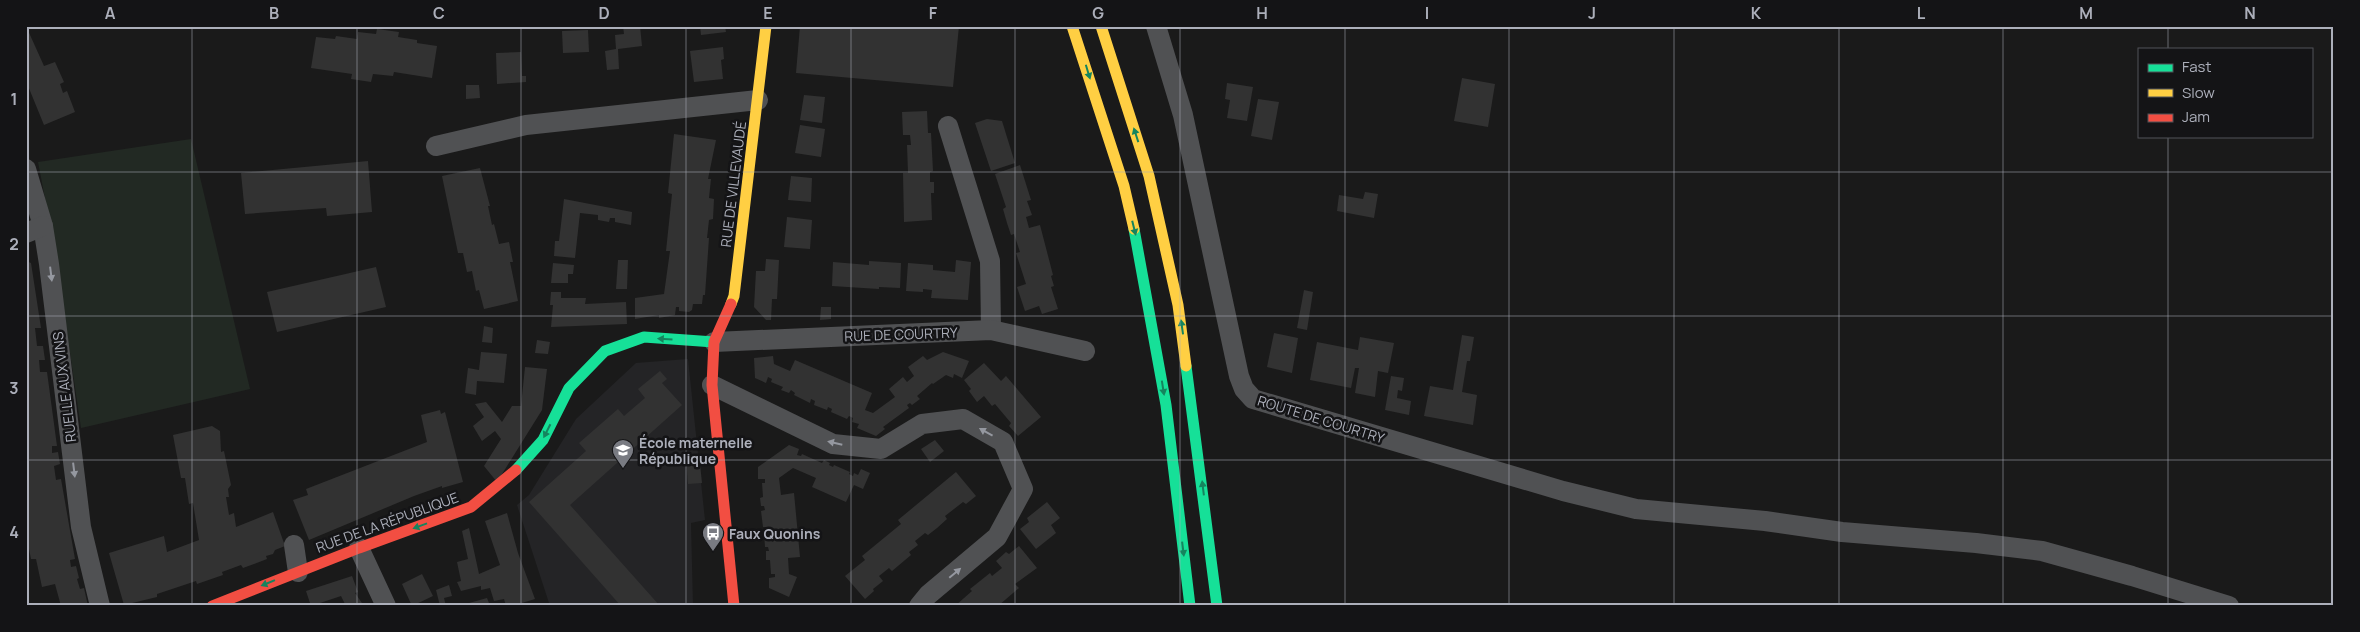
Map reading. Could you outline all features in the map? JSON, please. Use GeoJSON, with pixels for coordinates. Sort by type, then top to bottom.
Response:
{"type":"FeatureCollection","features":[{"type":"Feature","properties":{"kind":"main road","name":"RUE DE VILLEVAUDÉ"},"geometry":{"type":"LineString","coordinates":[[714,342],[734,296],[766,26]]}},
{"type":"Feature","properties":{"kind":"main road"},"geometry":{"type":"LineString","coordinates":[[1072,26],[1124,186],[1138,245],[1166,405],[1190,606]]}},
{"type":"Feature","properties":{"kind":"main road"},"geometry":{"type":"LineString","coordinates":[[1101,26],[1149,176],[1178,305],[1217,606]]}},
{"type":"Feature","properties":{"kind":"main road"},"geometry":{"type":"LineString","coordinates":[[1148,133],[1149,176]]}},
{"type":"Feature","properties":{"kind":"main road","name":"RUE DE LA RÉPUBLIQUE"},"geometry":{"type":"LineString","coordinates":[[212,606],[359,548],[471,507],[513,474],[543,440],[569,388],[605,351],[644,337],[714,342]]}},
{"type":"Feature","properties":{"kind":"main road"},"geometry":{"type":"LineString","coordinates":[[714,342],[712,385],[734,606]]}},
{"type":"Feature","properties":{"kind":"street","name":"ROUTE DE COURTRY"},"geometry":{"type":"LineString","coordinates":[[1156,26],[1183,116],[1239,376],[1244,390],[1253,400],[1544,486],[1636,509],[1765,521],[1842,532],[1976,543],[2042,552],[2132,576],[2229,606]]}},
{"type":"Feature","properties":{"kind":"street"},"geometry":{"type":"LineString","coordinates":[[436,146],[526,125],[758,100]]}},
{"type":"Feature","properties":{"kind":"street"},"geometry":{"type":"LineString","coordinates":[[948,126],[990,261],[991,330]]}},
{"type":"Feature","properties":{"kind":"street","name":"RUELLE AUX VINS"},"geometry":{"type":"LineString","coordinates":[[26,169],[34,229],[49,264],[81,527],[100,606]]}},
{"type":"Feature","properties":{"kind":"street","name":"RUE DE COURTRY"},"geometry":{"type":"LineString","coordinates":[[714,342],[991,330],[1086,351]]}},
{"type":"Feature","properties":{"kind":"street"},"geometry":{"type":"LineString","coordinates":[[712,385],[833,444],[881,449],[922,424],[962,419],[1003,442],[1023,489],[997,537],[928,595],[919,606]]}},
{"type":"Feature","properties":{"kind":"street"},"geometry":{"type":"LineString","coordinates":[[294,545],[298,572]]}},
{"type":"Feature","properties":{"kind":"street"},"geometry":{"type":"LineString","coordinates":[[359,548],[386,606]]}},
{"type":"Feature","properties":{"kind":"shaded area"},"geometry":{"type":"Polygon","coordinates":[[[191,139],[250,389],[81,428],[55,250],[38,162],[191,139]]]}},
{"type":"Feature","properties":{"kind":"shaded area","name":"École maternelle République"},"geometry":{"type":"Polygon","coordinates":[[[688,359],[705,520],[691,523],[693,606],[550,606],[517,505],[529,495],[576,419],[636,363],[688,359]]]}},
{"type":"Feature","properties":{"kind":"building"},"geometry":{"type":"Polygon","coordinates":[[[26,26],[44,66],[55,62],[64,82],[60,84],[63,93],[67,91],[75,112],[44,125],[26,81],[26,26]]]}},
{"type":"Feature","properties":{"kind":"building"},"geometry":{"type":"Polygon","coordinates":[[[623,26],[640,26],[642,46],[618,49],[619,69],[607,70],[605,51],[616,49],[615,35],[624,34],[623,26]]]}},
{"type":"Feature","properties":{"kind":"building"},"geometry":{"type":"Polygon","coordinates":[[[700,26],[725,26],[726,32],[701,35],[700,26]]]}},
{"type":"Feature","properties":{"kind":"building"},"geometry":{"type":"Polygon","coordinates":[[[800,26],[959,26],[953,87],[796,73],[800,26]]]}},
{"type":"Feature","properties":{"kind":"building"},"geometry":{"type":"Polygon","coordinates":[[[377,29],[399,32],[398,37],[417,40],[417,43],[437,46],[432,78],[394,72],[393,76],[373,74],[371,82],[351,79],[352,74],[311,68],[316,37],[335,39],[336,36],[357,39],[358,32],[376,34],[377,29]]]}},
{"type":"Feature","properties":{"kind":"building"},"geometry":{"type":"Polygon","coordinates":[[[588,30],[589,52],[563,53],[562,31],[588,30]]]}},
{"type":"Feature","properties":{"kind":"building"},"geometry":{"type":"Polygon","coordinates":[[[723,47],[724,59],[721,60],[723,79],[694,82],[690,51],[723,47]]]}},
{"type":"Feature","properties":{"kind":"building"},"geometry":{"type":"Polygon","coordinates":[[[521,52],[522,76],[526,76],[526,82],[497,84],[496,53],[521,52]]]}},
{"type":"Feature","properties":{"kind":"building"},"geometry":{"type":"Polygon","coordinates":[[[1462,78],[1495,84],[1488,127],[1454,121],[1462,78]]]}},
{"type":"Feature","properties":{"kind":"building"},"geometry":{"type":"Polygon","coordinates":[[[1227,83],[1253,87],[1247,121],[1227,118],[1230,100],[1225,99],[1227,83]]]}},
{"type":"Feature","properties":{"kind":"building"},"geometry":{"type":"Polygon","coordinates":[[[466,85],[479,85],[480,98],[466,99],[466,85]]]}},
{"type":"Feature","properties":{"kind":"building"},"geometry":{"type":"Polygon","coordinates":[[[804,95],[825,97],[822,123],[800,120],[804,95]]]}},
{"type":"Feature","properties":{"kind":"building"},"geometry":{"type":"Polygon","coordinates":[[[1258,99],[1279,102],[1272,140],[1251,136],[1258,99]]]}},
{"type":"Feature","properties":{"kind":"building"},"geometry":{"type":"Polygon","coordinates":[[[927,111],[928,133],[931,133],[933,171],[930,172],[930,182],[934,182],[934,193],[931,193],[932,220],[904,222],[903,173],[908,173],[907,145],[911,145],[910,135],[903,135],[902,112],[927,111]]]}},
{"type":"Feature","properties":{"kind":"building"},"geometry":{"type":"Polygon","coordinates":[[[987,119],[1002,121],[1015,163],[991,171],[975,123],[987,119]]]}},
{"type":"Feature","properties":{"kind":"building"},"geometry":{"type":"Polygon","coordinates":[[[800,125],[825,129],[821,157],[795,153],[800,125]]]}},
{"type":"Feature","properties":{"kind":"building"},"geometry":{"type":"Polygon","coordinates":[[[674,134],[716,140],[708,179],[711,179],[709,198],[714,199],[713,219],[709,220],[707,238],[709,238],[705,295],[703,295],[702,304],[693,304],[692,310],[689,312],[679,311],[679,307],[676,307],[675,315],[659,318],[659,315],[635,319],[635,298],[664,294],[670,251],[666,251],[672,194],[668,193],[674,134]]]}},
{"type":"Feature","properties":{"kind":"building"},"geometry":{"type":"Polygon","coordinates":[[[368,161],[372,212],[327,216],[326,208],[245,214],[241,173],[368,161]]]}},
{"type":"Feature","properties":{"kind":"building"},"geometry":{"type":"Polygon","coordinates":[[[1020,165],[1031,200],[1027,201],[1032,215],[1026,217],[1029,228],[1040,225],[1053,275],[1051,276],[1054,286],[1051,287],[1058,309],[1042,314],[1039,306],[1025,311],[1017,287],[1026,284],[1016,253],[1020,252],[1014,234],[1011,235],[1007,223],[1003,209],[1006,207],[995,174],[1020,165]]]}},
{"type":"Feature","properties":{"kind":"building"},"geometry":{"type":"Polygon","coordinates":[[[480,168],[490,206],[488,206],[492,225],[494,224],[499,244],[509,242],[513,262],[510,262],[518,301],[484,309],[479,290],[476,291],[472,271],[467,272],[463,253],[458,253],[442,176],[480,168]]]}},
{"type":"Feature","properties":{"kind":"building"},"geometry":{"type":"Polygon","coordinates":[[[791,176],[812,178],[811,202],[788,200],[791,176]]]}},
{"type":"Feature","properties":{"kind":"building"},"geometry":{"type":"Polygon","coordinates":[[[1365,192],[1378,194],[1374,218],[1337,211],[1339,195],[1363,199],[1365,192]]]}},
{"type":"Feature","properties":{"kind":"building"},"geometry":{"type":"Polygon","coordinates":[[[564,199],[632,212],[631,225],[615,222],[615,218],[610,218],[609,222],[598,220],[598,215],[580,213],[575,258],[554,256],[555,241],[559,241],[564,199]]]}},
{"type":"Feature","properties":{"kind":"building"},"geometry":{"type":"Polygon","coordinates":[[[787,217],[812,220],[810,249],[784,247],[787,217]]]}},
{"type":"Feature","properties":{"kind":"building"},"geometry":{"type":"Polygon","coordinates":[[[766,259],[779,260],[777,299],[772,299],[771,320],[766,320],[754,307],[756,271],[765,271],[766,259]]]}},
{"type":"Feature","properties":{"kind":"building"},"geometry":{"type":"Polygon","coordinates":[[[618,260],[628,260],[627,289],[616,289],[618,260]]]}},
{"type":"Feature","properties":{"kind":"building"},"geometry":{"type":"Polygon","coordinates":[[[956,260],[971,262],[968,300],[931,298],[932,290],[923,289],[923,292],[906,291],[908,263],[933,265],[933,270],[955,272],[956,260]]]}},
{"type":"Feature","properties":{"kind":"building"},"geometry":{"type":"Polygon","coordinates":[[[26,261],[31,263],[41,328],[35,328],[37,346],[43,346],[45,360],[39,360],[40,372],[47,372],[57,446],[52,446],[52,453],[58,452],[60,464],[54,466],[56,480],[61,479],[75,559],[70,560],[71,567],[76,566],[80,589],[84,588],[88,606],[61,606],[55,584],[42,587],[36,559],[31,559],[26,534],[26,261]]]}},
{"type":"Feature","properties":{"kind":"building"},"geometry":{"type":"Polygon","coordinates":[[[869,261],[901,263],[900,288],[879,287],[879,289],[832,286],[833,262],[869,265],[869,261]]]}},
{"type":"Feature","properties":{"kind":"building"},"geometry":{"type":"Polygon","coordinates":[[[553,263],[574,265],[573,274],[568,274],[568,283],[551,283],[553,263]]]}},
{"type":"Feature","properties":{"kind":"building"},"geometry":{"type":"Polygon","coordinates":[[[376,267],[386,307],[277,332],[267,292],[376,267]]]}},
{"type":"Feature","properties":{"kind":"building"},"geometry":{"type":"Polygon","coordinates":[[[1304,290],[1313,292],[1307,330],[1297,328],[1304,290]]]}},
{"type":"Feature","properties":{"kind":"building"},"geometry":{"type":"Polygon","coordinates":[[[551,292],[561,292],[561,298],[586,298],[585,304],[626,302],[627,324],[551,327],[553,305],[550,305],[551,292]]]}},
{"type":"Feature","properties":{"kind":"building"},"geometry":{"type":"Polygon","coordinates":[[[821,307],[831,307],[831,319],[820,320],[821,307]]]}},
{"type":"Feature","properties":{"kind":"building"},"geometry":{"type":"Polygon","coordinates":[[[484,326],[493,328],[492,343],[482,342],[484,326]]]}},
{"type":"Feature","properties":{"kind":"building"},"geometry":{"type":"Polygon","coordinates":[[[1274,333],[1298,338],[1292,373],[1267,367],[1274,333]]]}},
{"type":"Feature","properties":{"kind":"building"},"geometry":{"type":"Polygon","coordinates":[[[1462,335],[1474,337],[1470,361],[1467,361],[1462,392],[1477,395],[1473,425],[1424,416],[1430,386],[1453,390],[1462,335]]]}},
{"type":"Feature","properties":{"kind":"building"},"geometry":{"type":"Polygon","coordinates":[[[1360,337],[1394,343],[1388,373],[1378,371],[1375,397],[1355,393],[1359,368],[1355,368],[1351,388],[1310,380],[1317,342],[1358,350],[1360,337]]]}},
{"type":"Feature","properties":{"kind":"building"},"geometry":{"type":"Polygon","coordinates":[[[537,340],[550,342],[548,354],[535,353],[537,340]]]}},
{"type":"Feature","properties":{"kind":"building"},"geometry":{"type":"Polygon","coordinates":[[[481,352],[507,354],[504,383],[477,381],[476,395],[465,393],[468,368],[479,370],[481,352]]]}},
{"type":"Feature","properties":{"kind":"building"},"geometry":{"type":"Polygon","coordinates":[[[943,352],[969,361],[962,378],[954,374],[953,378],[946,375],[932,383],[917,396],[920,399],[912,405],[910,403],[907,405],[909,408],[883,427],[885,429],[876,436],[857,428],[859,424],[852,422],[853,418],[849,416],[847,419],[831,412],[832,409],[828,407],[827,410],[814,405],[815,401],[811,399],[810,403],[794,395],[795,393],[791,390],[789,393],[781,390],[783,387],[771,382],[772,379],[768,377],[766,383],[755,378],[754,358],[773,356],[774,364],[790,371],[795,360],[872,393],[865,410],[873,413],[895,397],[889,389],[903,377],[907,382],[914,376],[908,367],[923,356],[927,360],[943,352]]]}},
{"type":"Feature","properties":{"kind":"building"},"geometry":{"type":"Polygon","coordinates":[[[984,363],[1001,381],[1006,376],[1041,417],[1018,436],[1009,426],[1011,423],[995,404],[992,406],[984,396],[977,402],[969,391],[971,389],[964,380],[984,363]]]}},
{"type":"Feature","properties":{"kind":"building"},"geometry":{"type":"Polygon","coordinates":[[[525,367],[547,369],[542,410],[497,482],[484,466],[501,439],[495,431],[482,441],[473,426],[484,417],[475,404],[486,402],[502,422],[512,406],[521,406],[525,367]]]}},
{"type":"Feature","properties":{"kind":"building"},"geometry":{"type":"Polygon","coordinates":[[[660,371],[667,379],[662,383],[682,405],[570,505],[660,606],[621,606],[529,502],[586,451],[579,443],[618,409],[624,416],[645,398],[638,389],[660,371]]]}},
{"type":"Feature","properties":{"kind":"building"},"geometry":{"type":"Polygon","coordinates":[[[1391,376],[1404,378],[1402,391],[1398,390],[1397,398],[1411,401],[1409,415],[1385,410],[1391,376]]]}},
{"type":"Feature","properties":{"kind":"building"},"geometry":{"type":"Polygon","coordinates":[[[440,410],[441,414],[445,412],[463,482],[442,488],[442,486],[414,496],[309,540],[293,500],[308,495],[306,489],[427,442],[421,415],[440,410]]]}},
{"type":"Feature","properties":{"kind":"building"},"geometry":{"type":"Polygon","coordinates":[[[212,426],[220,431],[221,452],[224,451],[231,485],[228,489],[229,497],[226,497],[229,515],[234,513],[236,527],[273,512],[285,546],[266,556],[267,559],[243,568],[241,565],[222,572],[223,575],[197,584],[196,581],[157,594],[157,597],[124,605],[109,553],[164,536],[167,552],[199,540],[193,503],[189,504],[185,478],[181,478],[173,435],[212,426]]]}},
{"type":"Feature","properties":{"kind":"building"},"geometry":{"type":"Polygon","coordinates":[[[935,440],[944,451],[930,462],[921,449],[935,440]]]}},
{"type":"Feature","properties":{"kind":"building"},"geometry":{"type":"Polygon","coordinates":[[[789,445],[799,449],[797,455],[801,456],[802,454],[822,463],[824,460],[833,467],[834,465],[850,472],[849,474],[853,476],[854,473],[858,475],[861,469],[870,473],[863,489],[854,485],[846,502],[812,487],[816,478],[793,468],[779,478],[781,495],[794,493],[800,557],[788,558],[789,574],[797,577],[789,597],[769,588],[769,578],[775,577],[775,574],[771,574],[770,560],[766,560],[766,551],[769,551],[768,547],[765,547],[764,532],[766,532],[766,527],[763,527],[761,511],[765,510],[764,506],[761,506],[760,498],[763,497],[762,483],[765,483],[765,479],[758,479],[758,467],[789,445]]]}},
{"type":"Feature","properties":{"kind":"building"},"geometry":{"type":"Polygon","coordinates":[[[699,454],[702,483],[688,484],[686,456],[699,454]]]}},
{"type":"Feature","properties":{"kind":"building"},"geometry":{"type":"Polygon","coordinates":[[[956,472],[976,496],[966,504],[963,502],[945,516],[947,519],[928,535],[925,533],[915,541],[918,545],[909,552],[911,555],[892,571],[889,568],[879,576],[883,581],[865,599],[845,576],[865,560],[862,556],[901,524],[898,520],[956,472]]]}},
{"type":"Feature","properties":{"kind":"building"},"geometry":{"type":"Polygon","coordinates":[[[1047,502],[1060,518],[1051,525],[1056,533],[1036,549],[1020,529],[1029,522],[1027,518],[1047,502]]]}},
{"type":"Feature","properties":{"kind":"building"},"geometry":{"type":"Polygon","coordinates":[[[507,513],[518,553],[535,599],[512,606],[506,606],[504,599],[494,601],[490,588],[481,590],[481,586],[461,591],[457,582],[461,581],[457,562],[468,559],[462,531],[469,528],[479,574],[500,565],[485,521],[507,513]]]}},
{"type":"Feature","properties":{"kind":"building"},"geometry":{"type":"Polygon","coordinates":[[[1019,546],[1037,568],[1015,584],[1019,588],[998,606],[955,606],[972,591],[970,589],[990,573],[992,576],[1002,568],[996,561],[1006,552],[1009,554],[1019,546]]]}},
{"type":"Feature","properties":{"kind":"building"},"geometry":{"type":"Polygon","coordinates":[[[422,574],[433,596],[412,606],[402,584],[422,574]]]}},
{"type":"Feature","properties":{"kind":"building"},"geometry":{"type":"Polygon","coordinates":[[[352,576],[358,592],[355,593],[364,606],[346,606],[341,596],[311,606],[306,591],[352,576]]]}},
{"type":"Feature","properties":{"kind":"building"},"geometry":{"type":"Polygon","coordinates":[[[449,585],[452,596],[444,598],[446,606],[440,606],[436,590],[449,585]]]}},
{"type":"Feature","properties":{"kind":"building"},"geometry":{"type":"Polygon","coordinates":[[[487,598],[489,603],[469,606],[469,603],[487,598]]]}},
{"type":"Feature","properties":{"kind":"traffic: fast"},"geometry":{"type":"LineString","coordinates":[[1134,229],[1166,405],[1190,606]]}},
{"type":"Feature","properties":{"kind":"traffic: fast"},"geometry":{"type":"LineString","coordinates":[[516,470],[543,440],[569,388],[605,351],[644,337],[714,342]]}},
{"type":"Feature","properties":{"kind":"traffic: fast"},"geometry":{"type":"LineString","coordinates":[[1186,366],[1217,606]]}},
{"type":"Feature","properties":{"kind":"traffic: slow"},"geometry":{"type":"LineString","coordinates":[[731,304],[734,296],[766,26]]}},
{"type":"Feature","properties":{"kind":"traffic: slow"},"geometry":{"type":"LineString","coordinates":[[1072,26],[1124,186],[1134,229]]}},
{"type":"Feature","properties":{"kind":"traffic: slow"},"geometry":{"type":"LineString","coordinates":[[1101,26],[1149,176],[1178,305],[1186,366]]}},
{"type":"Feature","properties":{"kind":"traffic: jam"},"geometry":{"type":"LineString","coordinates":[[731,304],[714,342],[712,385],[734,606]]}},
{"type":"Feature","properties":{"kind":"traffic: jam"},"geometry":{"type":"LineString","coordinates":[[212,606],[359,548],[471,507],[516,470]]}},
{"type":"Feature","properties":{"kind":"place","name":"École maternelle République"},"geometry":{"type":"Point","coordinates":[623,469]}},
{"type":"Feature","properties":{"kind":"place","name":"Faux Quonins"},"geometry":{"type":"Point","coordinates":[713,552]}}]}
